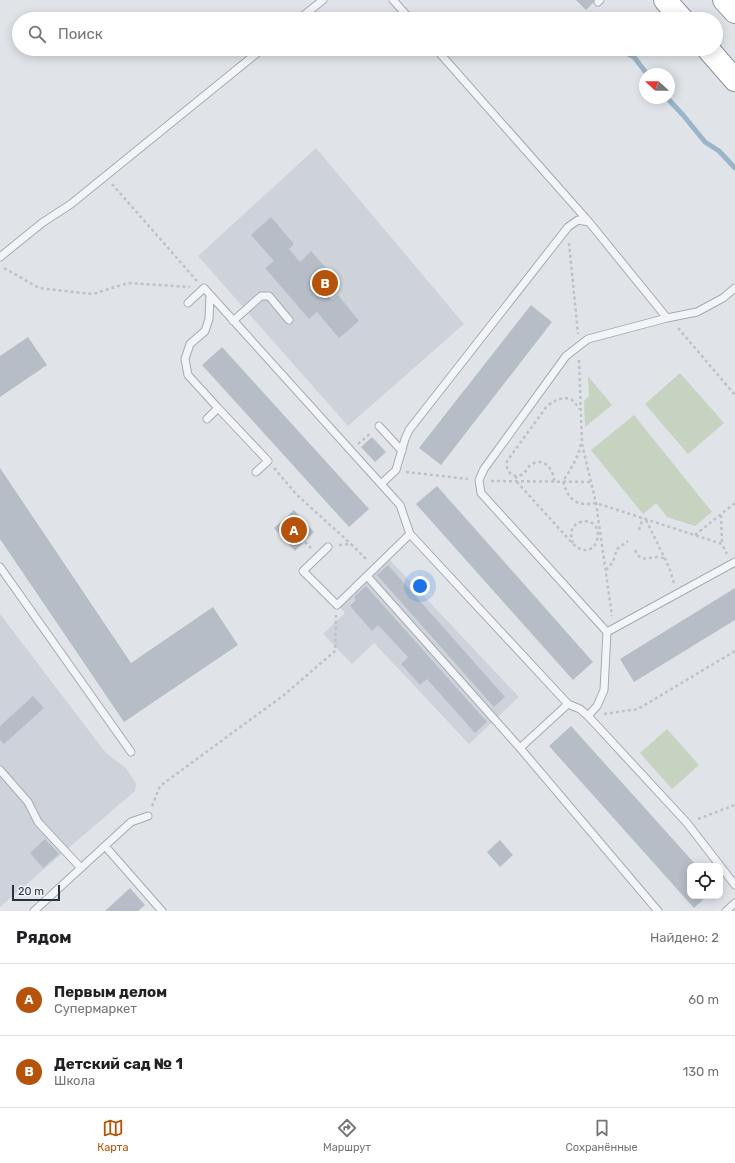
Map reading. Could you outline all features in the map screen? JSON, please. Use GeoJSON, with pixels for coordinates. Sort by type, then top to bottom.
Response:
{"type":"FeatureCollection","features":[{"type":"Feature","properties":{"kind":"highway"},"geometry":{"type":"LineString","coordinates":[[665,0],[676,12]]}},
{"type":"Feature","properties":{"kind":"highway"},"geometry":{"type":"LineString","coordinates":[[724,0],[735,12]]}},
{"type":"Feature","properties":{"kind":"highway"},"geometry":{"type":"LineString","coordinates":[[714,56],[735,80]]}},
{"type":"Feature","properties":{"kind":"lane"},"geometry":{"type":"LineString","coordinates":[[308,12],[323,0]]}},
{"type":"Feature","properties":{"kind":"lane"},"geometry":{"type":"LineString","coordinates":[[393,0],[404,12]]}},
{"type":"Feature","properties":{"kind":"lane"},"geometry":{"type":"LineString","coordinates":[[0,257],[42,223],[71,204],[253,56]]}},
{"type":"Feature","properties":{"kind":"lane"},"geometry":{"type":"LineString","coordinates":[[442,56],[589,222],[668,318]]}},
{"type":"Feature","properties":{"kind":"lane"},"geometry":{"type":"LineString","coordinates":[[381,484],[396,470],[409,430],[568,227],[578,220],[589,222]]}},
{"type":"Feature","properties":{"kind":"lane"},"geometry":{"type":"LineString","coordinates":[[188,303],[204,288],[400,505],[410,534],[568,704],[580,709],[588,716],[687,823],[735,885]]}},
{"type":"Feature","properties":{"kind":"lane"},"geometry":{"type":"LineString","coordinates":[[588,716],[597,706],[604,690],[607,632],[481,493],[479,480],[484,469],[566,356],[588,339],[697,312],[723,298],[735,288]]}},
{"type":"Feature","properties":{"kind":"lane"},"geometry":{"type":"LineString","coordinates":[[210,295],[209,319],[205,331],[190,344],[185,359],[188,375],[268,461],[256,472]]}},
{"type":"Feature","properties":{"kind":"lane"},"geometry":{"type":"LineString","coordinates":[[233,320],[261,296],[269,296],[289,320]]}},
{"type":"Feature","properties":{"kind":"lane"},"geometry":{"type":"LineString","coordinates":[[207,419],[218,408]]}},
{"type":"Feature","properties":{"kind":"lane"},"geometry":{"type":"LineString","coordinates":[[379,426],[402,451]]}},
{"type":"Feature","properties":{"kind":"lane"},"geometry":{"type":"LineString","coordinates":[[328,546],[304,571],[337,605],[410,534]]}},
{"type":"Feature","properties":{"kind":"lane"},"geometry":{"type":"LineString","coordinates":[[607,632],[734,562]]}},
{"type":"Feature","properties":{"kind":"lane"},"geometry":{"type":"LineString","coordinates":[[0,567],[131,752]]}},
{"type":"Feature","properties":{"kind":"lane"},"geometry":{"type":"LineString","coordinates":[[367,576],[520,748],[658,911]]}},
{"type":"Feature","properties":{"kind":"lane"},"geometry":{"type":"LineString","coordinates":[[520,748],[568,704]]}},
{"type":"Feature","properties":{"kind":"lane"},"geometry":{"type":"LineString","coordinates":[[0,770],[28,802],[38,822],[81,868]]}},
{"type":"Feature","properties":{"kind":"lane"},"geometry":{"type":"LineString","coordinates":[[34,911],[131,822],[148,816]]}},
{"type":"Feature","properties":{"kind":"lane"},"geometry":{"type":"LineString","coordinates":[[105,846],[162,911]]}},
{"type":"Feature","properties":{"kind":"lane"},"geometry":{"type":"LineString","coordinates":[[726,911],[735,903]]}},
{"type":"Feature","properties":{"kind":"path"},"geometry":{"type":"LineString","coordinates":[[105,177],[204,288]]}},
{"type":"Feature","properties":{"kind":"path"},"geometry":{"type":"LineString","coordinates":[[568,227],[579,346],[582,444],[596,503],[612,615],[607,632]]}},
{"type":"Feature","properties":{"kind":"path"},"geometry":{"type":"LineString","coordinates":[[0,265],[39,288],[82,293],[93,294],[128,283],[204,288]]}},
{"type":"Feature","properties":{"kind":"path"},"geometry":{"type":"LineString","coordinates":[[668,318],[735,395]]}},
{"type":"Feature","properties":{"kind":"path"},"geometry":{"type":"LineString","coordinates":[[554,481],[554,474],[551,468],[546,464],[540,462],[533,463],[521,475],[516,476],[508,471],[506,466],[507,461],[547,406],[555,400],[564,397],[571,399],[576,404],[580,412]]}},
{"type":"Feature","properties":{"kind":"path"},"geometry":{"type":"LineString","coordinates":[[351,451],[379,426]]}},
{"type":"Feature","properties":{"kind":"path"},"geometry":{"type":"LineString","coordinates":[[582,444],[576,460],[563,481],[565,490],[570,498],[578,503],[587,505],[596,503],[722,544]]}},
{"type":"Feature","properties":{"kind":"path"},"geometry":{"type":"LineString","coordinates":[[268,461],[297,495],[375,567]]}},
{"type":"Feature","properties":{"kind":"path"},"geometry":{"type":"LineString","coordinates":[[396,470],[479,480],[591,482]]}},
{"type":"Feature","properties":{"kind":"path"},"geometry":{"type":"LineString","coordinates":[[516,476],[516,481],[574,545],[578,548],[589,549],[594,546],[597,542],[599,531],[591,523],[586,521],[580,522],[572,529],[570,534],[574,545]]}},
{"type":"Feature","properties":{"kind":"path"},"geometry":{"type":"LineString","coordinates":[[695,535],[735,503]]}},
{"type":"Feature","properties":{"kind":"path"},"geometry":{"type":"LineString","coordinates":[[720,515],[722,544],[734,562]]}},
{"type":"Feature","properties":{"kind":"path"},"geometry":{"type":"LineString","coordinates":[[638,530],[644,519]]}},
{"type":"Feature","properties":{"kind":"path"},"geometry":{"type":"LineString","coordinates":[[644,519],[665,560],[678,593]]}},
{"type":"Feature","properties":{"kind":"path"},"geometry":{"type":"LineString","coordinates":[[606,571],[613,562],[617,548],[628,541]]}},
{"type":"Feature","properties":{"kind":"path"},"geometry":{"type":"LineString","coordinates":[[328,546],[351,544]]}},
{"type":"Feature","properties":{"kind":"path"},"geometry":{"type":"LineString","coordinates":[[635,550],[641,558],[646,559],[658,556],[665,560]]}},
{"type":"Feature","properties":{"kind":"path"},"geometry":{"type":"LineString","coordinates":[[148,816],[160,786],[284,695],[335,651],[337,605]]}},
{"type":"Feature","properties":{"kind":"path"},"geometry":{"type":"LineString","coordinates":[[588,716],[638,709],[735,651]]}},
{"type":"Feature","properties":{"kind":"path"},"geometry":{"type":"LineString","coordinates":[[687,823],[735,805]]}},
{"type":"Feature","properties":{"kind":"shaded area"},"geometry":{"type":"Polygon","coordinates":[[[316,148],[464,324],[348,426],[198,256],[316,148]]]}},
{"type":"Feature","properties":{"kind":"shaded area"},"geometry":{"type":"Polygon","coordinates":[[[389,559],[519,697],[469,744],[374,643],[352,664],[323,634],[345,613],[339,606],[389,559]]]}},
{"type":"Feature","properties":{"kind":"shaded area"},"geometry":{"type":"Polygon","coordinates":[[[0,614],[106,753],[126,768],[136,784],[135,791],[0,907],[0,614]]]}},
{"type":"Feature","properties":{"kind":"green space"},"geometry":{"type":"Polygon","coordinates":[[[680,373],[724,423],[688,454],[645,404],[680,373]]]}},
{"type":"Feature","properties":{"kind":"green space"},"geometry":{"type":"Polygon","coordinates":[[[588,376],[612,405],[585,427],[584,401],[589,396],[588,376]]]}},
{"type":"Feature","properties":{"kind":"green space"},"geometry":{"type":"Polygon","coordinates":[[[634,415],[712,512],[695,526],[667,517],[656,503],[643,514],[591,450],[634,415]]]}},
{"type":"Feature","properties":{"kind":"green space"},"geometry":{"type":"Polygon","coordinates":[[[667,729],[699,765],[672,789],[640,753],[667,729]]]}},
{"type":"Feature","properties":{"kind":"building"},"geometry":{"type":"Polygon","coordinates":[[[576,0],[596,0],[586,10],[576,0]]]}},
{"type":"Feature","properties":{"kind":"building"},"geometry":{"type":"Polygon","coordinates":[[[271,217],[294,244],[289,249],[300,262],[311,251],[333,276],[320,287],[332,300],[338,295],[359,321],[339,338],[317,312],[309,319],[265,268],[274,261],[251,235],[271,217]]]}},
{"type":"Feature","properties":{"kind":"building"},"geometry":{"type":"Polygon","coordinates":[[[531,305],[552,322],[441,465],[419,448],[531,305]]]}},
{"type":"Feature","properties":{"kind":"building"},"geometry":{"type":"Polygon","coordinates":[[[28,337],[47,365],[0,397],[0,356],[28,337]]]}},
{"type":"Feature","properties":{"kind":"building"},"geometry":{"type":"Polygon","coordinates":[[[222,347],[369,509],[349,527],[202,365],[222,347]]]}},
{"type":"Feature","properties":{"kind":"building"},"geometry":{"type":"Polygon","coordinates":[[[372,437],[386,452],[375,462],[361,447],[372,437]]]}},
{"type":"Feature","properties":{"kind":"building"},"geometry":{"type":"Polygon","coordinates":[[[0,468],[131,663],[213,607],[238,645],[124,722],[0,539],[0,468]]]}},
{"type":"Feature","properties":{"kind":"building"},"geometry":{"type":"Polygon","coordinates":[[[437,486],[593,662],[573,680],[416,504],[437,486]]]}},
{"type":"Feature","properties":{"kind":"building"},"geometry":{"type":"Polygon","coordinates":[[[294,510],[314,532],[295,551],[274,528],[294,510]]]}},
{"type":"Feature","properties":{"kind":"building"},"geometry":{"type":"Polygon","coordinates":[[[388,565],[505,697],[494,707],[377,575],[388,565]]]}},
{"type":"Feature","properties":{"kind":"building"},"geometry":{"type":"Polygon","coordinates":[[[366,586],[487,722],[475,733],[427,679],[420,685],[401,664],[408,657],[378,625],[372,631],[350,606],[356,600],[354,597],[366,586]]]}},
{"type":"Feature","properties":{"kind":"building"},"geometry":{"type":"Polygon","coordinates":[[[735,588],[735,620],[634,682],[620,659],[735,588]]]}},
{"type":"Feature","properties":{"kind":"building"},"geometry":{"type":"Polygon","coordinates":[[[33,696],[44,708],[4,744],[0,740],[0,726],[33,696]]]}},
{"type":"Feature","properties":{"kind":"building"},"geometry":{"type":"Polygon","coordinates":[[[571,726],[694,863],[687,863],[687,899],[704,899],[694,908],[549,746],[571,726]]]}},
{"type":"Feature","properties":{"kind":"building"},"geometry":{"type":"Polygon","coordinates":[[[45,839],[59,854],[43,868],[30,853],[45,839]]]}},
{"type":"Feature","properties":{"kind":"building"},"geometry":{"type":"Polygon","coordinates":[[[500,840],[513,855],[500,867],[487,852],[500,840]]]}},
{"type":"Feature","properties":{"kind":"building"},"geometry":{"type":"Polygon","coordinates":[[[130,888],[145,905],[138,911],[105,911],[130,888]]]}},
{"type":"Feature","properties":{"kind":"waterway"},"geometry":{"type":"LineString","coordinates":[[632,56],[642,68]]}},
{"type":"Feature","properties":{"kind":"waterway"},"geometry":{"type":"LineString","coordinates":[[673,104],[705,142],[719,151],[735,168]]}},
{"type":"Feature","properties":{"kind":"place","name":"Детский сад № 1"},"geometry":{"type":"Point","coordinates":[325,283]}},
{"type":"Feature","properties":{"kind":"place","name":"Первым делом"},"geometry":{"type":"Point","coordinates":[294,530]}}]}
